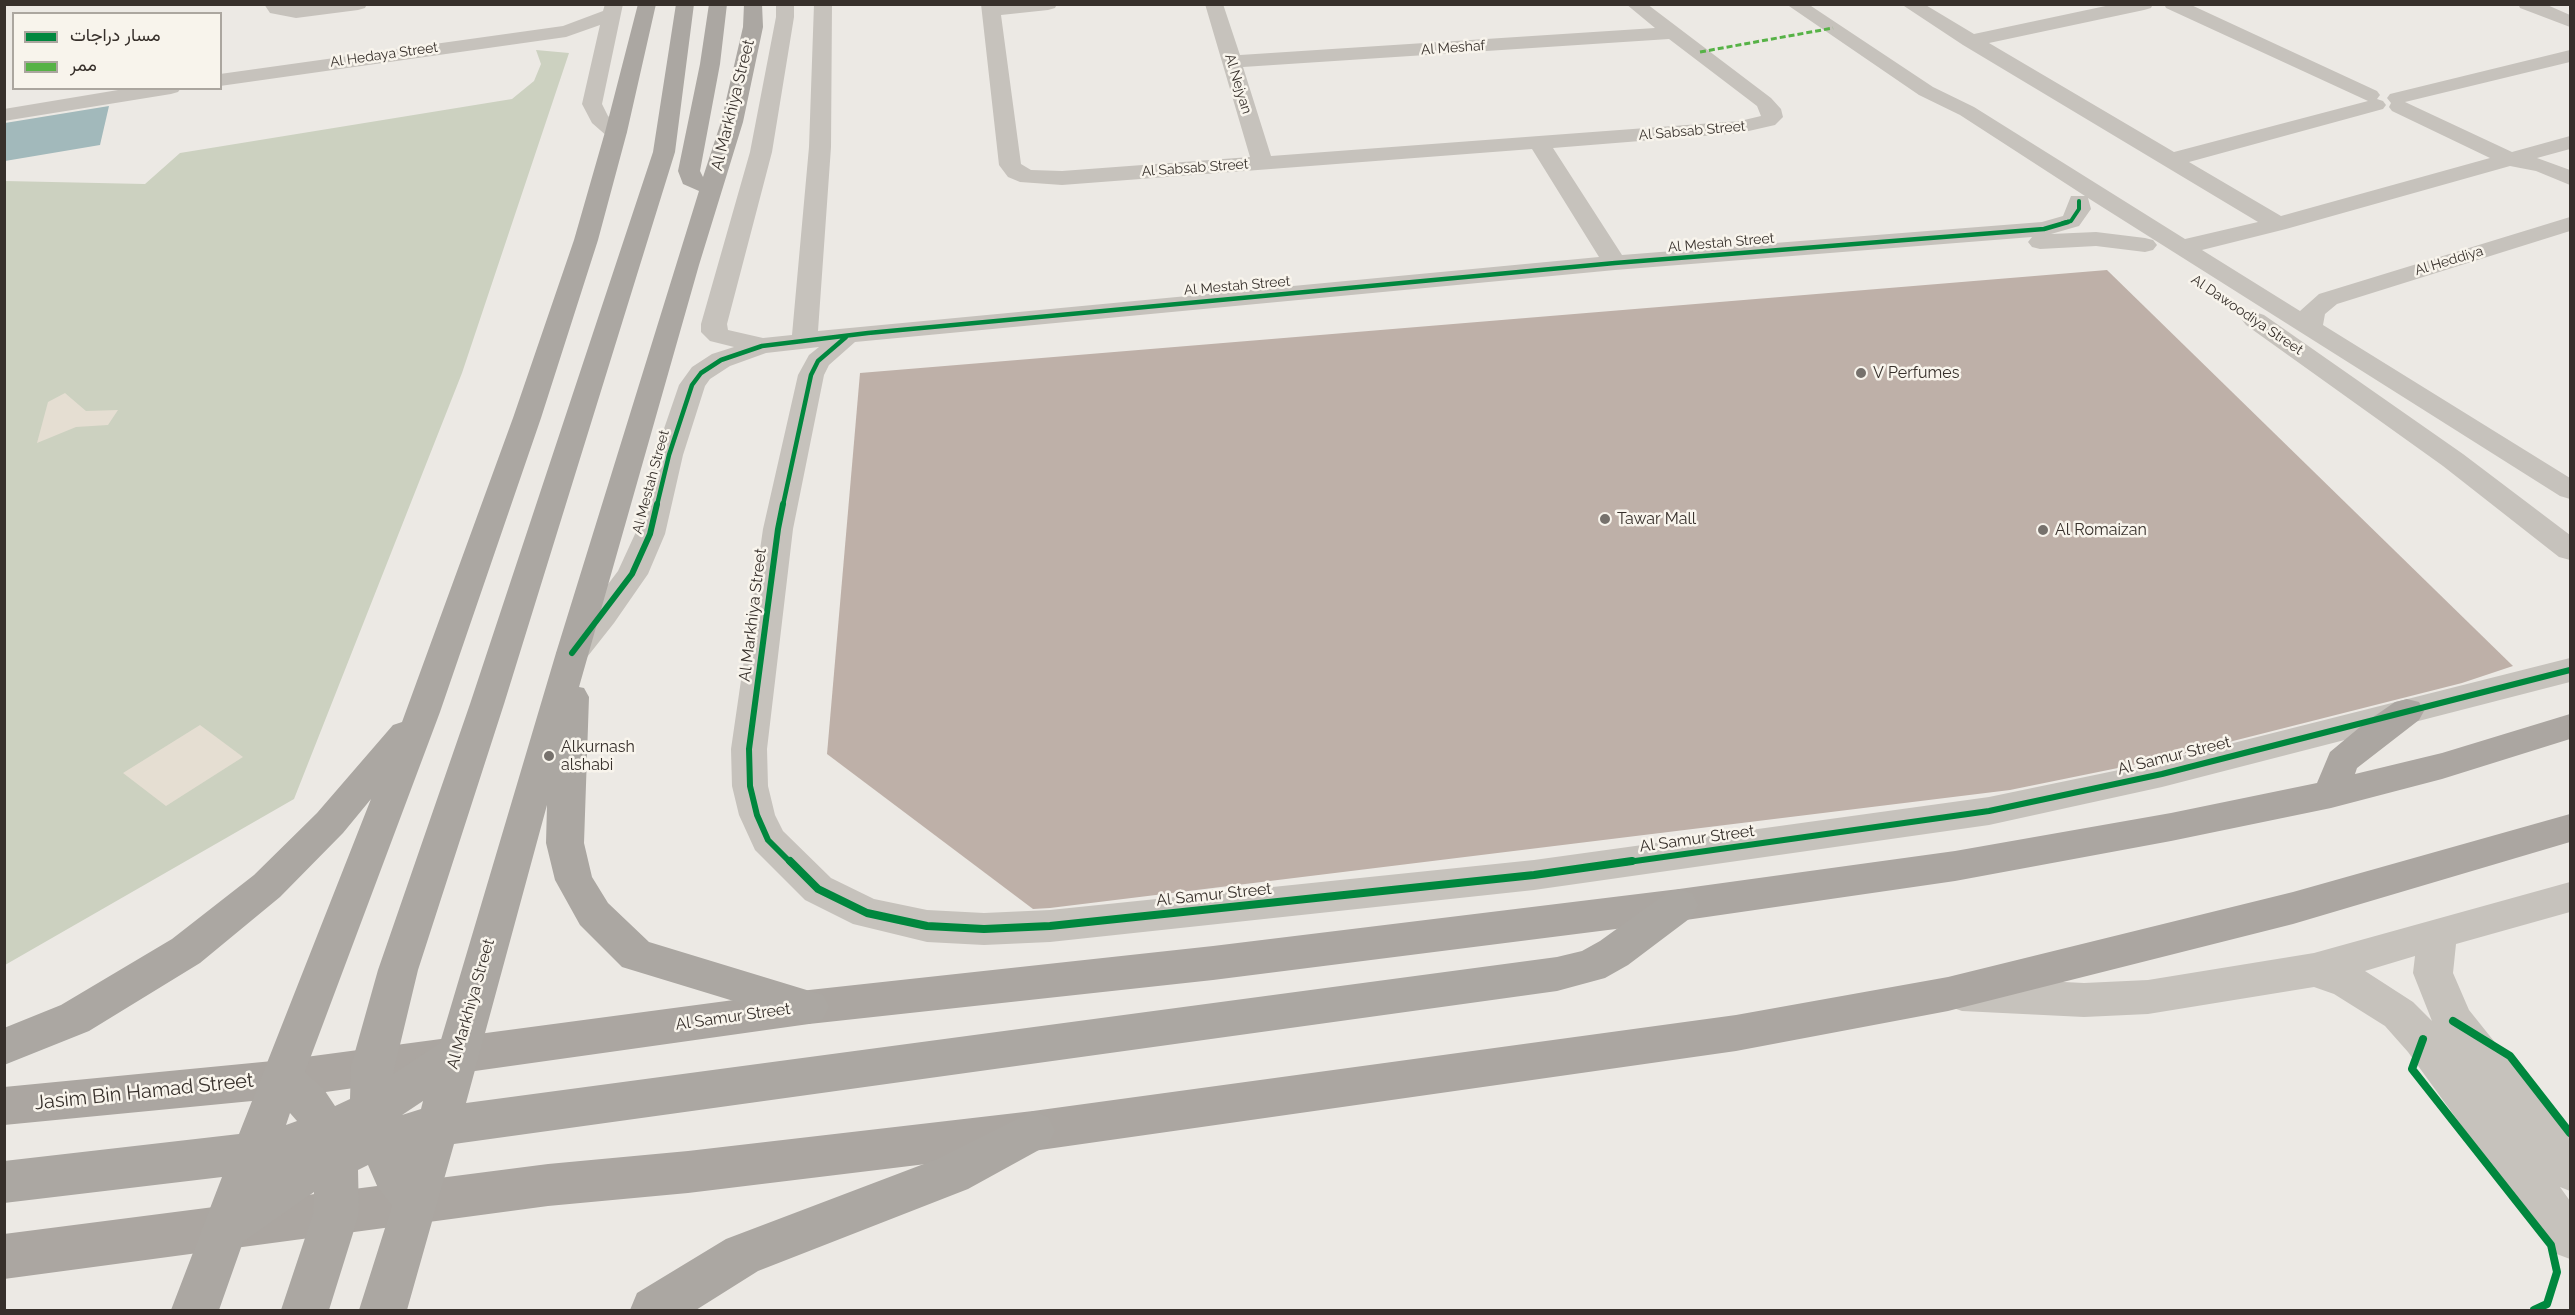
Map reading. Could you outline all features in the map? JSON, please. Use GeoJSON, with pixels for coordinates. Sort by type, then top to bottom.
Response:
{"type":"FeatureCollection","features":[{"type":"Feature","properties":{"kind":"highway"},"geometry":{"type":"LineString","coordinates":[[195,1311],[318,980],[423,712],[527,418],[586,240],[616,132],[647,4]]}},
{"type":"Feature","properties":{"kind":"highway"},"geometry":{"type":"LineString","coordinates":[[416,1202],[394,1173],[376,1125],[372,1066],[398,970],[483,715],[664,152],[685,4]]}},
{"type":"Feature","properties":{"kind":"highway"},"geometry":{"type":"LineString","coordinates":[[712,188],[699,184],[691,178],[689,171],[710,63],[718,4]]}},
{"type":"Feature","properties":{"kind":"highway","name":"Al Markhiya Street"},"geometry":{"type":"LineString","coordinates":[[383,1311],[572,653],[737,101],[753,27],[753,4]]}},
{"type":"Feature","properties":{"kind":"highway"},"geometry":{"type":"LineString","coordinates":[[572,653],[572,721],[565,807],[565,843],[574,880],[594,914],[636,955],[809,1007]]}},
{"type":"Feature","properties":{"kind":"highway"},"geometry":{"type":"LineString","coordinates":[[4,1047],[75,1018],[186,951],[267,886],[322,831],[423,712]]}},
{"type":"Feature","properties":{"kind":"highway"},"geometry":{"type":"LineString","coordinates":[[376,1125],[437,1125],[1557,974],[1591,966],[1614,953],[1678,905]]}},
{"type":"Feature","properties":{"kind":"highway"},"geometry":{"type":"LineString","coordinates":[[225,1228],[278,1189],[331,1144],[376,1125],[431,1074],[457,1055]]}},
{"type":"Feature","properties":{"kind":"highway"},"geometry":{"type":"LineString","coordinates":[[283,1078],[308,1102],[331,1144],[338,1194],[336,1214],[305,1311]]}},
{"type":"Feature","properties":{"kind":"highway"},"geometry":{"type":"LineString","coordinates":[[654,1311],[742,1255],[952,1174],[1033,1131]]}},
{"type":"Feature","properties":{"kind":"highway"},"geometry":{"type":"LineString","coordinates":[[4,1182],[128,1169],[254,1152],[290,1144],[331,1144]]}},
{"type":"Feature","properties":{"kind":"main road"},"geometry":{"type":"LineString","coordinates":[[2331,794],[2342,761],[2378,731],[2407,711]]}},
{"type":"Feature","properties":{"kind":"main road","name":"Al Samur Street"},"geometry":{"type":"LineString","coordinates":[[372,1066],[809,1007],[1225,961],[1678,905],[1955,866],[2171,827],[2331,794],[2442,766],[2571,727]]}},
{"type":"Feature","properties":{"kind":"main road"},"geometry":{"type":"LineString","coordinates":[[4,1257],[548,1185],[688,1172],[1033,1131],[1736,1033],[1948,994],[2293,909],[2571,828]]}},
{"type":"Feature","properties":{"kind":"main road","name":"Jasim Bin Hamad Street"},"geometry":{"type":"LineString","coordinates":[[4,1106],[283,1078],[372,1066]]}},
{"type":"Feature","properties":{"kind":"street"},"geometry":{"type":"LineString","coordinates":[[273,4],[277,9],[296,12],[358,4]]}},
{"type":"Feature","properties":{"kind":"street","name":"Al Mestah Street"},"geometry":{"type":"LineString","coordinates":[[762,346],[719,336],[714,332],[714,324],[761,152],[785,17],[785,4]]}},
{"type":"Feature","properties":{"kind":"street"},"geometry":{"type":"LineString","coordinates":[[804,341],[820,147],[823,4]]}},
{"type":"Feature","properties":{"kind":"street","name":"Al Sabsab Street"},"geometry":{"type":"LineString","coordinates":[[1048,4],[990,7],[1010,165],[1016,172],[1028,177],[1062,178],[1263,164],[1740,127],[1768,121],[1772,117],[1771,109],[1764,102],[1635,4]]}},
{"type":"Feature","properties":{"kind":"street","name":"Al Nejyan"},"geometry":{"type":"LineString","coordinates":[[1214,4],[1263,164]]}},
{"type":"Feature","properties":{"kind":"street"},"geometry":{"type":"LineString","coordinates":[[1798,7],[1829,4]]}},
{"type":"Feature","properties":{"kind":"street"},"geometry":{"type":"LineString","coordinates":[[1910,4],[2278,224]]}},
{"type":"Feature","properties":{"kind":"street"},"geometry":{"type":"LineString","coordinates":[[1970,41],[2144,4]]}},
{"type":"Feature","properties":{"kind":"street"},"geometry":{"type":"LineString","coordinates":[[2173,4],[2373,100],[2398,103],[2510,159],[2524,171],[2571,192]]}},
{"type":"Feature","properties":{"kind":"street"},"geometry":{"type":"LineString","coordinates":[[2527,4],[2571,21]]}},
{"type":"Feature","properties":{"kind":"street","name":"Al Dawoodiya Street"},"geometry":{"type":"LineString","coordinates":[[1798,7],[1926,91],[1967,111],[2149,237],[2453,460],[2568,548]]}},
{"type":"Feature","properties":{"kind":"street"},"geometry":{"type":"LineString","coordinates":[[612,10],[603,43],[592,104],[599,119],[616,132]]}},
{"type":"Feature","properties":{"kind":"street","name":"Al Hedaya Street"},"geometry":{"type":"LineString","coordinates":[[222,81],[459,44],[548,34],[584,27],[612,10]]}},
{"type":"Feature","properties":{"kind":"street","name":"Al Meshaf"},"geometry":{"type":"LineString","coordinates":[[1232,62],[1674,33]]}},
{"type":"Feature","properties":{"kind":"street","name":"Al Hedaya Street"},"geometry":{"type":"LineString","coordinates":[[548,34],[578,36],[603,43]]}},
{"type":"Feature","properties":{"kind":"street"},"geometry":{"type":"LineString","coordinates":[[2398,103],[2571,56]]}},
{"type":"Feature","properties":{"kind":"street"},"geometry":{"type":"LineString","coordinates":[[4,115],[159,90]]}},
{"type":"Feature","properties":{"kind":"street","name":"Al Dawoodiya Street"},"geometry":{"type":"LineString","coordinates":[[1926,91],[1937,103],[2112,224],[2183,247],[2571,490]]}},
{"type":"Feature","properties":{"kind":"street"},"geometry":{"type":"LineString","coordinates":[[2170,160],[2373,100]]}},
{"type":"Feature","properties":{"kind":"street"},"geometry":{"type":"LineString","coordinates":[[2183,247],[2278,224],[2571,142]]}},
{"type":"Feature","properties":{"kind":"street"},"geometry":{"type":"LineString","coordinates":[[1539,143],[1615,263]]}},
{"type":"Feature","properties":{"kind":"street"},"geometry":{"type":"LineString","coordinates":[[2510,159],[2543,166],[2571,178]]}},
{"type":"Feature","properties":{"kind":"street"},"geometry":{"type":"LineString","coordinates":[[2057,226],[2076,216],[2079,201]]}},
{"type":"Feature","properties":{"kind":"street","name":"Al Mestah Street"},"geometry":{"type":"LineString","coordinates":[[572,653],[632,574],[650,534],[669,455],[692,385],[701,373],[721,360],[762,346],[868,333],[1615,263],[2057,226],[2112,224]]}},
{"type":"Feature","properties":{"kind":"street","name":"Al Heddiya"},"geometry":{"type":"LineString","coordinates":[[2236,282],[2282,295],[2328,298],[2571,224]]}},
{"type":"Feature","properties":{"kind":"street","name":"Al Mestah Street"},"geometry":{"type":"LineString","coordinates":[[846,337],[867,339],[962,334],[2055,241],[2149,237]]}},
{"type":"Feature","properties":{"kind":"street"},"geometry":{"type":"LineString","coordinates":[[2310,328],[2313,311],[2328,298]]}},
{"type":"Feature","properties":{"kind":"street","name":"Al Markhiya Street"},"geometry":{"type":"LineString","coordinates":[[818,889],[768,840],[757,815],[750,786],[749,749],[775,547],[811,375],[818,361],[846,337]]}},
{"type":"Feature","properties":{"kind":"street","name":"Al Samur Street"},"geometry":{"type":"LineString","coordinates":[[818,889],[867,913],[927,926],[984,929],[1050,926],[1534,875],[1989,812],[2162,774],[2571,670]]}},
{"type":"Feature","properties":{"kind":"street"},"geometry":{"type":"LineString","coordinates":[[1948,994],[2084,1000],[2148,997],[2314,970],[2571,897]]}},
{"type":"Feature","properties":{"kind":"street"},"geometry":{"type":"LineString","coordinates":[[2439,933],[2433,973],[2453,1021],[2571,1170]]}},
{"type":"Feature","properties":{"kind":"street"},"geometry":{"type":"LineString","coordinates":[[2314,970],[2348,982],[2399,1014],[2423,1039],[2571,1237]]}},
{"type":"Feature","properties":{"kind":"green space"},"geometry":{"type":"Polygon","coordinates":[[[536,50],[569,53],[462,373],[294,799],[5,965],[5,181],[145,184],[180,153],[512,99],[534,81],[541,64],[536,50]]]}},
{"type":"Feature","properties":{"kind":"shaded area"},"geometry":{"type":"Polygon","coordinates":[[[65,393],[86,411],[118,410],[108,425],[76,427],[37,443],[48,402],[65,393]]]}},
{"type":"Feature","properties":{"kind":"shaded area"},"geometry":{"type":"Polygon","coordinates":[[[200,725],[243,757],[166,806],[123,773],[200,725]]]}},
{"type":"Feature","properties":{"kind":"water"},"geometry":{"type":"Polygon","coordinates":[[[109,106],[100,145],[5,161],[5,123],[109,106]]]}},
{"type":"Feature","properties":{"kind":"building","name":"Tawar Mall"},"geometry":{"type":"Polygon","coordinates":[[[2107,270],[2513,666],[2462,683],[2162,759],[2010,790],[1033,909],[827,754],[860,373],[2107,270]]]}},
{"type":"Feature","properties":{"kind":"marked path"},"geometry":{"type":"LineString","coordinates":[[1700,52],[1833,28]]}},
{"type":"Feature","properties":{"kind":"cycle path"},"geometry":{"type":"LineString","coordinates":[[572,653],[632,574],[650,534],[669,455],[692,385],[701,373],[721,360],[762,346],[868,333],[1615,263],[2044,229],[2071,221],[2079,209],[2079,201]]}},
{"type":"Feature","properties":{"kind":"cycle path"},"geometry":{"type":"LineString","coordinates":[[846,337],[818,361],[811,375],[778,529],[749,749],[750,786],[757,815],[768,840],[818,889],[867,913],[927,926],[984,929],[1050,926],[1534,875],[1989,811],[2162,774],[2570,670]]}},
{"type":"Feature","properties":{"kind":"cycle path"},"geometry":{"type":"LineString","coordinates":[[2453,1021],[2510,1056],[2570,1133]]}},
{"type":"Feature","properties":{"kind":"cycle path"},"geometry":{"type":"LineString","coordinates":[[2423,1039],[2412,1069],[2551,1245],[2557,1272],[2547,1304],[2534,1310]]}},
{"type":"Feature","properties":{"kind":"place","name":"V Perfumes"},"geometry":{"type":"Point","coordinates":[1861,373]}},
{"type":"Feature","properties":{"kind":"place","name":"Tawar Mall"},"geometry":{"type":"Point","coordinates":[1605,519]}},
{"type":"Feature","properties":{"kind":"place","name":"Al Romaizan"},"geometry":{"type":"Point","coordinates":[2043,530]}},
{"type":"Feature","properties":{"kind":"place","name":"Alkurnash alshabi"},"geometry":{"type":"Point","coordinates":[549,756]}}]}
